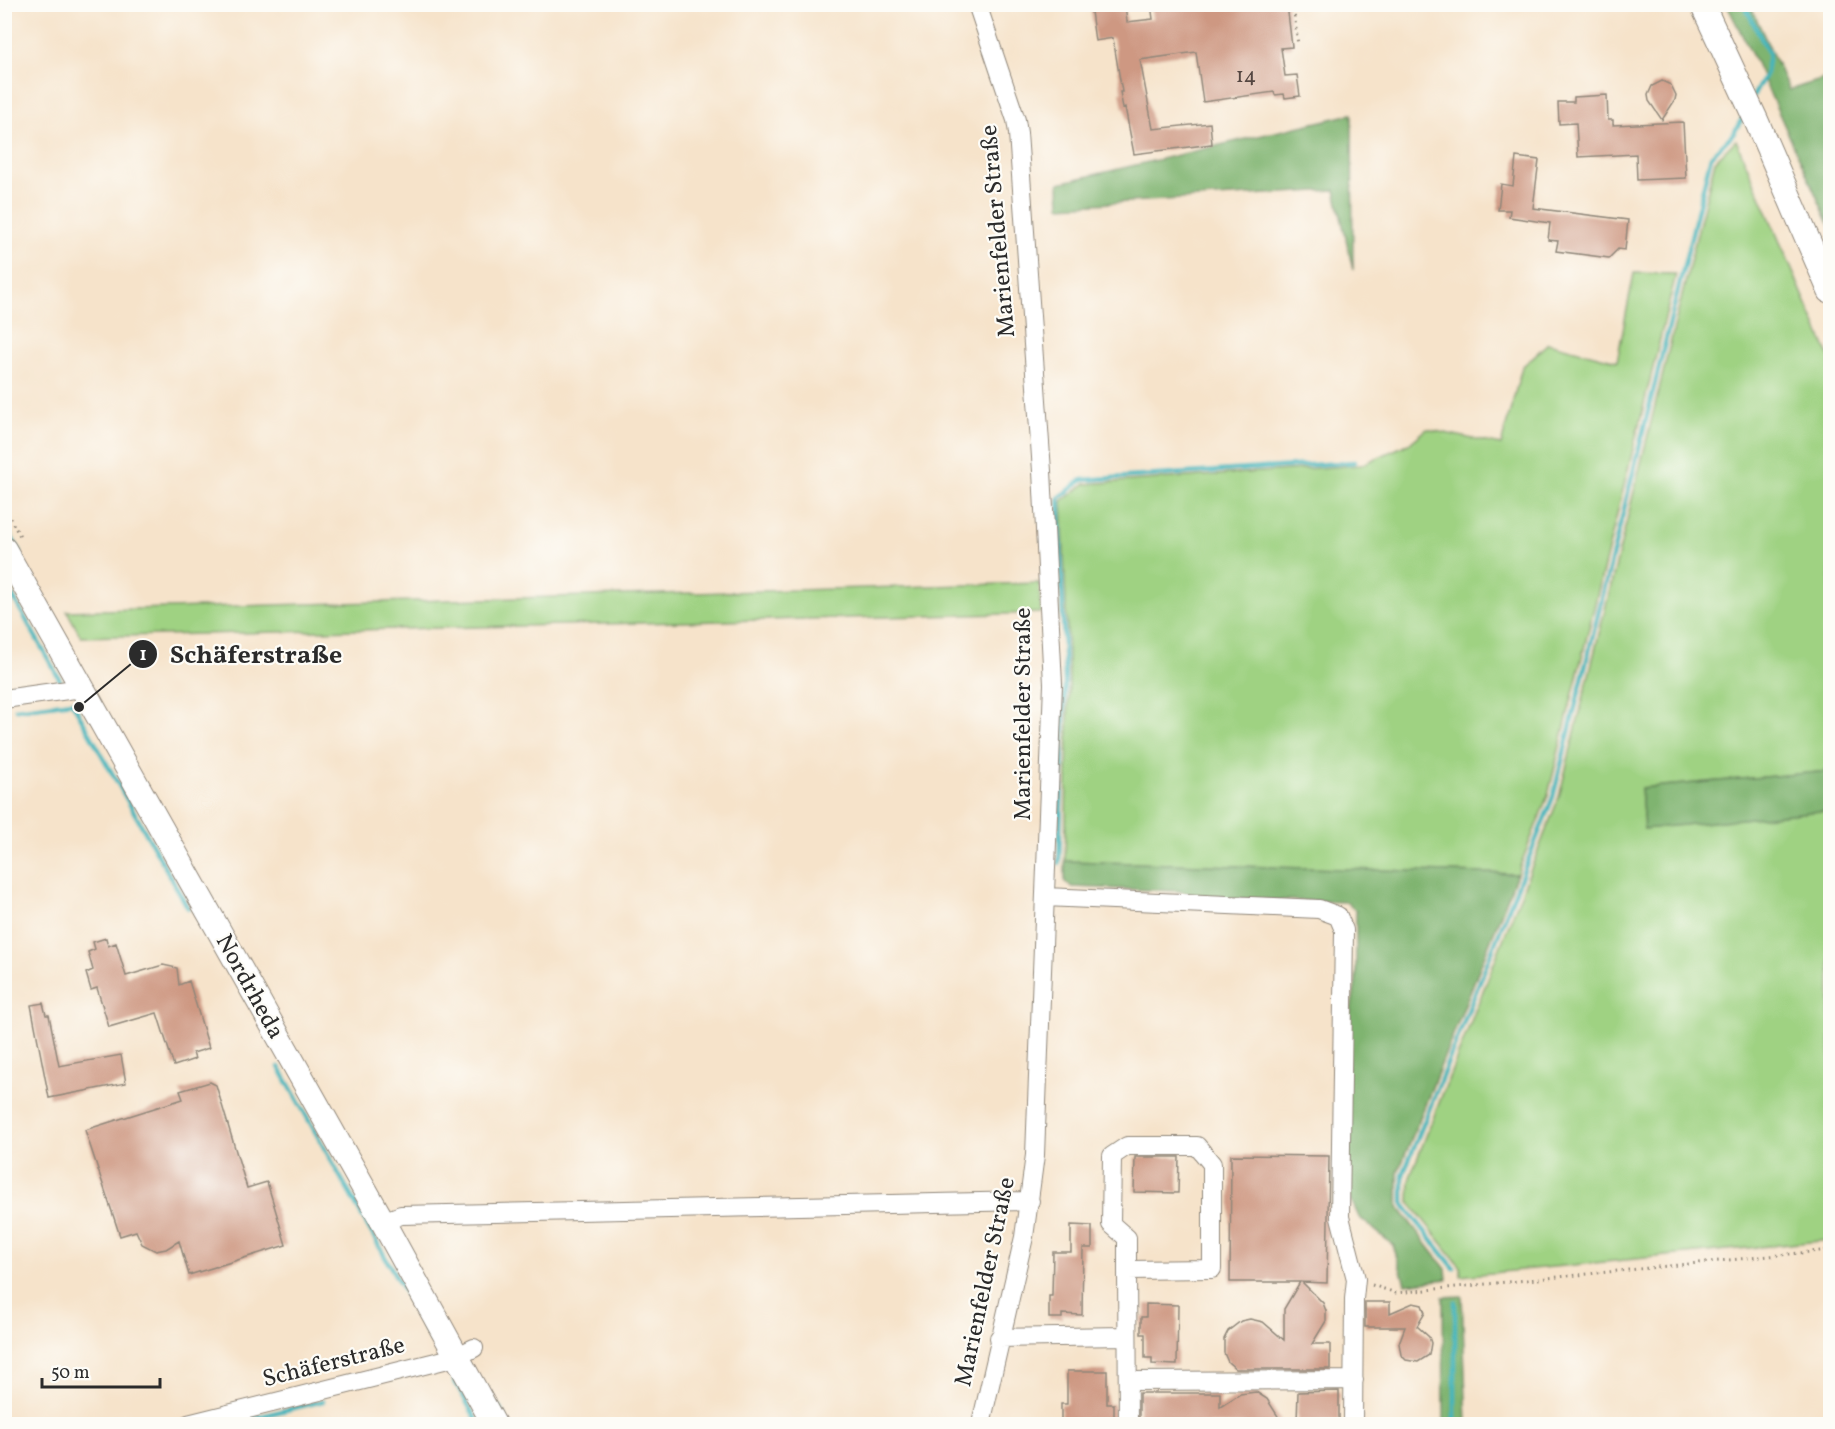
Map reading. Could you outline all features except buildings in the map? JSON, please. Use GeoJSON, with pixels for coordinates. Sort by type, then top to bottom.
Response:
{"type":"FeatureCollection","features":[{"type":"Feature","properties":{"kind":"main road"},"geometry":{"type":"LineString","coordinates":[[1702,4],[1756,120],[1830,291]]}},
{"type":"Feature","properties":{"kind":"main road","name":"Nordrheda"},"geometry":{"type":"LineString","coordinates":[[4,549],[383,1222],[465,1353],[494,1425]]}},
{"type":"Feature","properties":{"kind":"street","name":"Marienfelder Straße"},"geometry":{"type":"LineString","coordinates":[[977,4],[1016,120],[1019,144],[1042,471],[1053,684],[1035,1155],[1024,1237],[999,1338],[981,1425]]}},
{"type":"Feature","properties":{"kind":"street"},"geometry":{"type":"LineString","coordinates":[[4,710],[5,699],[82,688]]}},
{"type":"Feature","properties":{"kind":"street"},"geometry":{"type":"LineString","coordinates":[[1045,897],[1319,909],[1338,916],[1344,930],[1340,1217],[1356,1279],[1353,1425]]}},
{"type":"Feature","properties":{"kind":"street"},"geometry":{"type":"LineString","coordinates":[[1127,1270],[1212,1269],[1212,1164],[1197,1146],[1127,1146],[1112,1156],[1111,1224],[1127,1238],[1126,1336],[1128,1425]]}},
{"type":"Feature","properties":{"kind":"street"},"geometry":{"type":"LineString","coordinates":[[383,1222],[401,1215],[1030,1201]]}},
{"type":"Feature","properties":{"kind":"street"},"geometry":{"type":"LineString","coordinates":[[999,1338],[1126,1336]]}},
{"type":"Feature","properties":{"kind":"street","name":"Schäferstraße"},"geometry":{"type":"LineString","coordinates":[[188,1425],[465,1353]]}},
{"type":"Feature","properties":{"kind":"street"},"geometry":{"type":"LineString","coordinates":[[1128,1381],[1354,1380]]}},
{"type":"Feature","properties":{"kind":"path"},"geometry":{"type":"LineString","coordinates":[[1293,4],[1298,45]]}},
{"type":"Feature","properties":{"kind":"path"},"geometry":{"type":"LineString","coordinates":[[1356,1279],[1396,1293],[1830,1250]]}},
{"type":"Feature","properties":{"kind":"green space"},"geometry":{"type":"Polygon","coordinates":[[[1727,5],[1750,5],[1789,90],[1830,77],[1830,226],[1756,63],[1727,5]]]}},
{"type":"Feature","properties":{"kind":"green space"},"geometry":{"type":"Polygon","coordinates":[[[1352,114],[1353,270],[1335,190],[1060,206],[1059,183],[1352,114]]]}},
{"type":"Feature","properties":{"kind":"green space"},"geometry":{"type":"Polygon","coordinates":[[[1736,140],[1830,358],[1830,771],[1641,788],[1644,829],[1830,810],[1830,1240],[1461,1276],[1461,1267],[1409,1202],[1410,1177],[1559,797],[1715,161],[1736,140]]]}},
{"type":"Feature","properties":{"kind":"green space"},"geometry":{"type":"Polygon","coordinates":[[[1634,273],[1676,274],[1548,795],[1517,874],[1065,861],[1069,683],[1062,501],[1085,484],[1361,465],[1410,443],[1427,429],[1501,445],[1522,367],[1548,343],[1617,361],[1634,273]]]}},
{"type":"Feature","properties":{"kind":"green space"},"geometry":{"type":"Polygon","coordinates":[[[1039,583],[1041,613],[81,637],[67,611],[1039,583]]]}},
{"type":"Feature","properties":{"kind":"green space"},"geometry":{"type":"Polygon","coordinates":[[[1830,771],[1830,810],[1644,829],[1641,788],[1830,771]]]}},
{"type":"Feature","properties":{"kind":"green space"},"geometry":{"type":"Polygon","coordinates":[[[1065,861],[1517,874],[1398,1173],[1398,1207],[1446,1269],[1447,1279],[1405,1284],[1393,1245],[1359,1217],[1346,1189],[1349,1022],[1356,982],[1356,911],[1346,902],[1211,898],[1178,891],[1072,887],[1065,882],[1065,861]]]}},
{"type":"Feature","properties":{"kind":"green space"},"geometry":{"type":"Polygon","coordinates":[[[1462,1296],[1467,1424],[1444,1424],[1443,1297],[1462,1296]]]}},
{"type":"Feature","properties":{"kind":"waterway"},"geometry":{"type":"LineString","coordinates":[[1744,4],[1769,54],[1766,73],[1754,95]]}},
{"type":"Feature","properties":{"kind":"waterway"},"geometry":{"type":"LineString","coordinates":[[1454,1268],[1403,1204],[1403,1175],[1553,797],[1711,156],[1734,133],[1745,113]]}},
{"type":"Feature","properties":{"kind":"waterway"},"geometry":{"type":"LineString","coordinates":[[1059,863],[1065,682],[1059,498],[1082,480],[1355,462]]}},
{"type":"Feature","properties":{"kind":"waterway"},"geometry":{"type":"LineString","coordinates":[[4,525],[20,552]]}},
{"type":"Feature","properties":{"kind":"waterway"},"geometry":{"type":"LineString","coordinates":[[4,581],[60,680]]}},
{"type":"Feature","properties":{"kind":"waterway"},"geometry":{"type":"LineString","coordinates":[[16,709],[72,702],[188,908]]}},
{"type":"Feature","properties":{"kind":"waterway"},"geometry":{"type":"LineString","coordinates":[[279,1067],[432,1341]]}},
{"type":"Feature","properties":{"kind":"waterway"},"geometry":{"type":"LineString","coordinates":[[1455,1302],[1455,1424]]}},
{"type":"Feature","properties":{"kind":"waterway"},"geometry":{"type":"LineString","coordinates":[[454,1380],[479,1424]]}},
{"type":"Feature","properties":{"kind":"waterway"},"geometry":{"type":"LineString","coordinates":[[228,1424],[323,1401]]}},
{"type":"Feature","properties":{"kind":"waterway"},"geometry":{"type":"LineString","coordinates":[[498,1406],[508,1424]]}},
{"type":"Feature","properties":{"kind":"place","name":"Schäferstraße"},"geometry":{"type":"Point","coordinates":[79,707]}}]}
